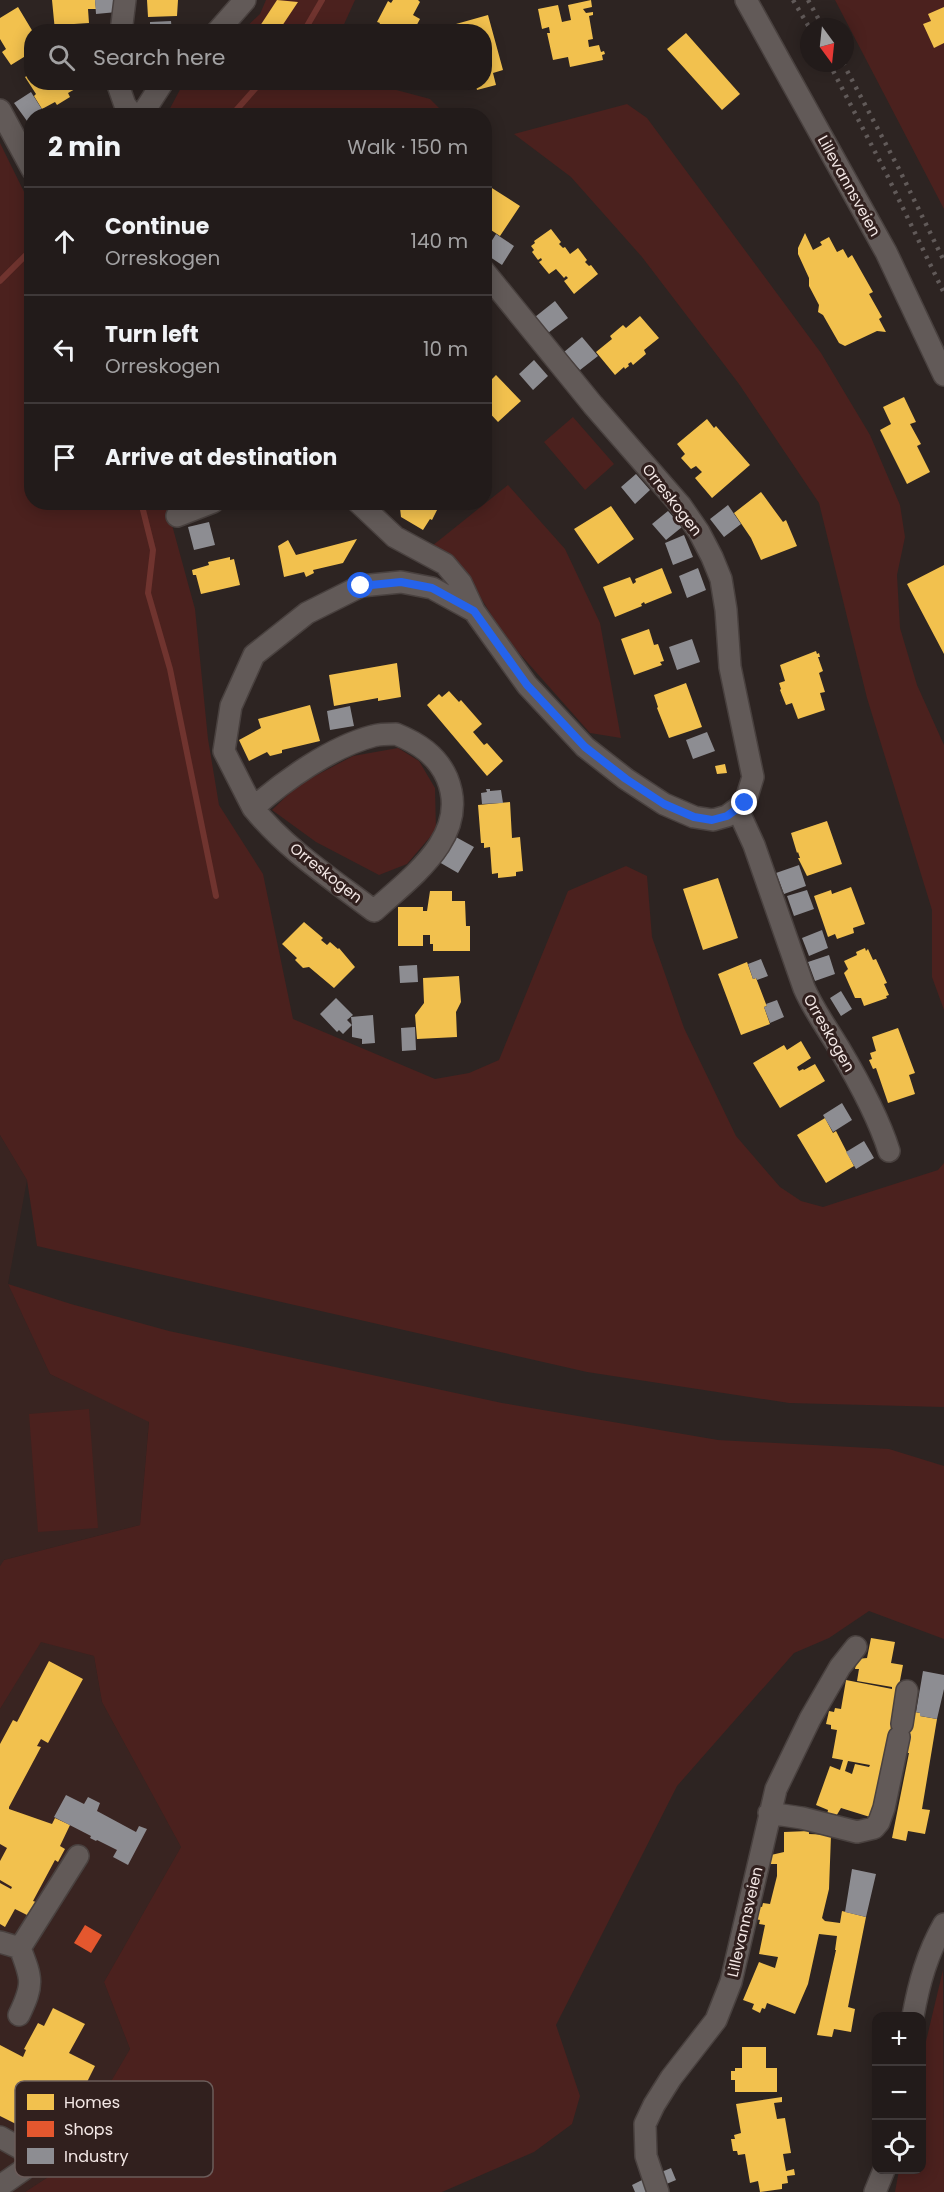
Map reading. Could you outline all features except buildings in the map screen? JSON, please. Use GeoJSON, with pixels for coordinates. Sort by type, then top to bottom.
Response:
{"type":"FeatureCollection","features":[{"type":"Feature","properties":{"kind":"street"},"geometry":{"type":"LineString","coordinates":[[122,24],[125,0]]}},
{"type":"Feature","properties":{"kind":"street"},"geometry":{"type":"LineString","coordinates":[[224,24],[245,0]]}},
{"type":"Feature","properties":{"kind":"street","name":"Lillevannsveien"},"geometry":{"type":"LineString","coordinates":[[746,0],[885,252],[944,375]]}},
{"type":"Feature","properties":{"kind":"street"},"geometry":{"type":"LineString","coordinates":[[120,90],[127,108]]}},
{"type":"Feature","properties":{"kind":"street"},"geometry":{"type":"LineString","coordinates":[[146,108],[158,90]]}},
{"type":"Feature","properties":{"kind":"street"},"geometry":{"type":"LineString","coordinates":[[0,110],[24,154]]}},
{"type":"Feature","properties":{"kind":"street","name":"Orreskogen"},"geometry":{"type":"LineString","coordinates":[[367,510],[396,537],[445,564],[461,583],[474,611],[495,643],[534,693],[585,747],[626,779],[664,804],[694,817],[712,820],[727,816],[745,803],[753,777],[730,667],[726,610],[721,579],[712,556],[681,506],[593,405],[492,281]]}},
{"type":"Feature","properties":{"kind":"street"},"geometry":{"type":"LineString","coordinates":[[177,516],[192,510]]}},
{"type":"Feature","properties":{"kind":"street","name":"Orreskogen"},"geometry":{"type":"LineString","coordinates":[[253,808],[284,781],[351,743],[375,735],[396,734],[416,742],[442,767],[450,786],[453,803],[451,823],[441,842],[423,866],[374,910],[297,852],[268,826],[253,808],[224,751],[231,706],[254,655],[307,614],[361,586],[401,582],[432,588],[474,611]]}},
{"type":"Feature","properties":{"kind":"street","name":"Orreskogen"},"geometry":{"type":"LineString","coordinates":[[738,810],[754,845],[811,1004],[840,1050],[877,1119],[889,1151]]}},
{"type":"Feature","properties":{"kind":"street","name":"Lillevannsveien"},"geometry":{"type":"LineString","coordinates":[[658,2192],[646,2156],[645,2124],[671,2078],[716,2020],[732,1982],[776,1789],[789,1759],[840,1667],[856,1647]]}},
{"type":"Feature","properties":{"kind":"street"},"geometry":{"type":"LineString","coordinates":[[770,1813],[802,1818],[857,1832],[874,1828],[884,1808],[907,1691]]}},
{"type":"Feature","properties":{"kind":"street"},"geometry":{"type":"LineString","coordinates":[[19,2015],[30,1992],[29,1971],[10,1945],[78,1856]]}},
{"type":"Feature","properties":{"kind":"street"},"geometry":{"type":"LineString","coordinates":[[914,2012],[920,1978],[928,1954],[944,1924]]}},
{"type":"Feature","properties":{"kind":"street"},"geometry":{"type":"LineString","coordinates":[[0,2137],[15,2145]]}},
{"type":"Feature","properties":{"kind":"street"},"geometry":{"type":"LineString","coordinates":[[875,2192],[882,2174]]}},
{"type":"Feature","properties":{"kind":"street"},"geometry":{"type":"LineString","coordinates":[[0,2186],[15,2176]]}},
{"type":"Feature","properties":{"kind":"shaded area"},"geometry":{"type":"Polygon","coordinates":[[[266,0],[355,0],[344,24],[249,24],[260,14],[266,0]]]}},
{"type":"Feature","properties":{"kind":"shaded area"},"geometry":{"type":"Polygon","coordinates":[[[835,0],[944,0],[944,209],[854,36],[854,18],[844,18],[835,0]]]}},
{"type":"Feature","properties":{"kind":"shaded area"},"geometry":{"type":"Polygon","coordinates":[[[180,90],[396,90],[430,99],[439,108],[170,108],[180,90]]]}},
{"type":"Feature","properties":{"kind":"shaded area"},"geometry":{"type":"Polygon","coordinates":[[[627,104],[647,118],[821,353],[870,435],[900,505],[905,537],[897,575],[900,628],[917,685],[944,745],[944,1010],[932,977],[932,910],[867,698],[819,503],[739,384],[642,257],[571,177],[514,134],[627,104]]]}},
{"type":"Feature","properties":{"kind":"shaded area"},"geometry":{"type":"Polygon","coordinates":[[[0,143],[24,192],[24,510],[168,510],[195,609],[208,739],[219,805],[263,874],[293,1019],[435,1079],[469,1073],[499,1060],[568,891],[626,866],[647,876],[652,937],[684,1028],[736,1136],[780,1187],[801,1201],[823,1207],[938,1170],[944,1163],[944,1407],[789,1403],[587,1372],[37,1246],[27,1180],[0,1135],[0,143]]]}},
{"type":"Feature","properties":{"kind":"shaded area"},"geometry":{"type":"Polygon","coordinates":[[[573,417],[614,464],[585,490],[544,442],[573,417]]]}},
{"type":"Feature","properties":{"kind":"shaded area"},"geometry":{"type":"Polygon","coordinates":[[[508,485],[565,549],[600,623],[621,738],[590,733],[505,637],[463,569],[432,546],[477,510],[492,510],[492,498],[508,485]]]}},
{"type":"Feature","properties":{"kind":"shaded area"},"geometry":{"type":"Polygon","coordinates":[[[398,748],[419,761],[435,788],[436,830],[407,864],[379,875],[316,842],[272,810],[298,785],[353,756],[398,748]]]}},
{"type":"Feature","properties":{"kind":"shaded area"},"geometry":{"type":"Polygon","coordinates":[[[0,1135],[27,1180],[8,1284],[50,1374],[149,1421],[140,1525],[4,1560],[0,1566],[0,1135]]]}},
{"type":"Feature","properties":{"kind":"shaded area"},"geometry":{"type":"Polygon","coordinates":[[[8,1284],[169,1331],[502,1403],[718,1440],[889,1449],[944,1466],[944,1639],[869,1611],[829,1638],[794,1653],[677,1786],[556,2025],[580,2096],[572,2124],[534,2152],[442,2192],[25,2192],[48,2177],[213,2177],[213,2081],[111,2081],[130,2049],[104,1982],[181,1847],[102,1702],[94,1656],[41,1642],[0,1709],[0,1566],[4,1560],[140,1525],[149,1422],[50,1374],[8,1284]]]}},
{"type":"Feature","properties":{"kind":"shaded area"},"geometry":{"type":"Polygon","coordinates":[[[89,1409],[98,1528],[38,1532],[29,1414],[89,1409]]]}},
{"type":"Feature","properties":{"kind":"shaded area"},"geometry":{"type":"Polygon","coordinates":[[[41,1641],[94,1656],[102,1702],[181,1847],[104,1982],[130,2049],[111,2081],[15,2081],[15,2177],[48,2177],[25,2192],[0,2192],[0,1709],[41,1641]]]}},
{"type":"Feature","properties":{"kind":"shaded area"},"geometry":{"type":"Polygon","coordinates":[[[943,1970],[944,2192],[895,2192],[898,2174],[926,2174],[926,2041],[943,1970]]]}},
{"type":"Feature","properties":{"kind":"waterway"},"geometry":{"type":"LineString","coordinates":[[308,24],[322,0]]}},
{"type":"Feature","properties":{"kind":"waterway"},"geometry":{"type":"LineString","coordinates":[[238,108],[254,90]]}},
{"type":"Feature","properties":{"kind":"waterway"},"geometry":{"type":"LineString","coordinates":[[0,281],[24,257]]}},
{"type":"Feature","properties":{"kind":"waterway"},"geometry":{"type":"LineString","coordinates":[[143,510],[153,550],[148,593],[170,669],[216,896]]}},
{"type":"Feature","properties":{"kind":"railway"},"geometry":{"type":"LineString","coordinates":[[793,0],[804,18]]}},
{"type":"Feature","properties":{"kind":"railway"},"geometry":{"type":"LineString","coordinates":[[808,0],[818,18]]}},
{"type":"Feature","properties":{"kind":"railway"},"geometry":{"type":"LineString","coordinates":[[834,72],[944,293]]}},
{"type":"Feature","properties":{"kind":"railway"},"geometry":{"type":"LineString","coordinates":[[848,72],[944,261]]}},
{"type":"Feature","properties":{"kind":"route"},"geometry":{"type":"LineString","coordinates":[[361,586],[401,582],[432,588],[474,611],[527,685],[556,718],[585,747],[626,779],[664,804],[694,817],[712,820],[727,816],[745,803]]}}]}
